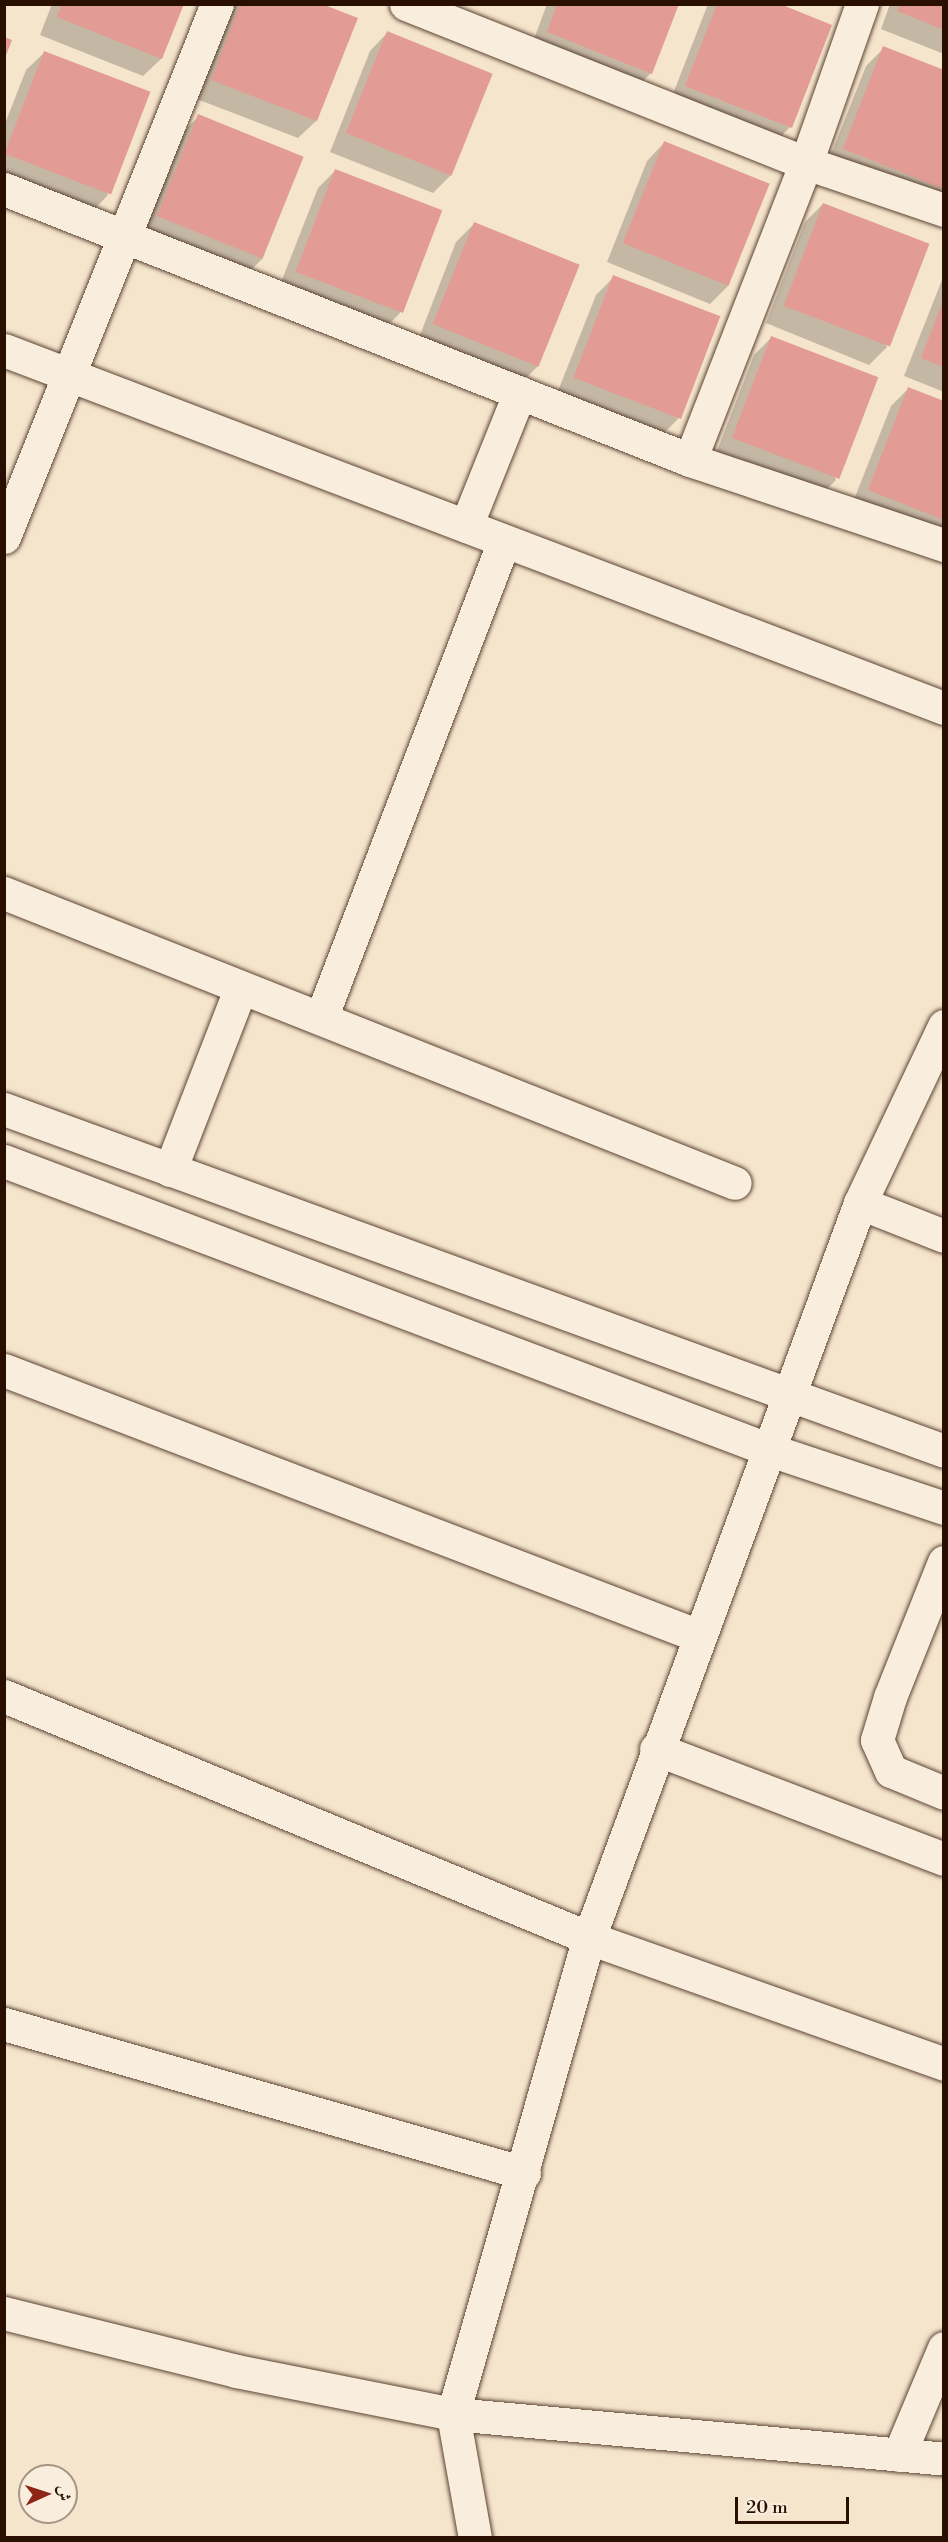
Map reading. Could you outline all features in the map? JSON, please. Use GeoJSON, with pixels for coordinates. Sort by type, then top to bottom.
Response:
{"type":"FeatureCollection","features":[{"type":"Feature","properties":{"kind":"street"},"geometry":{"type":"LineString","coordinates":[[4,537],[126,237],[217,4]]}},
{"type":"Feature","properties":{"kind":"street"},"geometry":{"type":"LineString","coordinates":[[406,4],[806,163],[944,210]]}},
{"type":"Feature","properties":{"kind":"street"},"geometry":{"type":"LineString","coordinates":[[690,460],[806,163],[862,4]]}},
{"type":"Feature","properties":{"kind":"street"},"geometry":{"type":"LineString","coordinates":[[4,189],[690,460],[944,545]]}},
{"type":"Feature","properties":{"kind":"street"},"geometry":{"type":"LineString","coordinates":[[4,350],[944,708]]}},
{"type":"Feature","properties":{"kind":"street"},"geometry":{"type":"LineString","coordinates":[[466,526],[520,392]]}},
{"type":"Feature","properties":{"kind":"street"},"geometry":{"type":"LineString","coordinates":[[321,1018],[504,541]]}},
{"type":"Feature","properties":{"kind":"street"},"geometry":{"type":"LineString","coordinates":[[4,893],[735,1183]]}},
{"type":"Feature","properties":{"kind":"street"},"geometry":{"type":"LineString","coordinates":[[170,1170],[241,987]]}},
{"type":"Feature","properties":{"kind":"street"},"geometry":{"type":"LineString","coordinates":[[475,2538],[453,2414],[524,2173],[589,1938],[656,1749],[791,1398],[860,1203],[944,1026]]}},
{"type":"Feature","properties":{"kind":"street"},"geometry":{"type":"LineString","coordinates":[[4,1109],[791,1398],[944,1451]]}},
{"type":"Feature","properties":{"kind":"street"},"geometry":{"type":"LineString","coordinates":[[4,1161],[770,1450],[944,1508]]}},
{"type":"Feature","properties":{"kind":"street"},"geometry":{"type":"LineString","coordinates":[[860,1203],[944,1236]]}},
{"type":"Feature","properties":{"kind":"street"},"geometry":{"type":"LineString","coordinates":[[4,1370],[699,1636]]}},
{"type":"Feature","properties":{"kind":"street"},"geometry":{"type":"LineString","coordinates":[[944,1562],[890,1697],[878,1740],[891,1771],[944,1793]]}},
{"type":"Feature","properties":{"kind":"street"},"geometry":{"type":"LineString","coordinates":[[4,1696],[589,1938],[944,2064]]}},
{"type":"Feature","properties":{"kind":"street"},"geometry":{"type":"LineString","coordinates":[[656,1749],[944,1858]]}},
{"type":"Feature","properties":{"kind":"street"},"geometry":{"type":"LineString","coordinates":[[4,2024],[524,2173]]}},
{"type":"Feature","properties":{"kind":"street"},"geometry":{"type":"LineString","coordinates":[[4,2313],[237,2371],[453,2414],[944,2459]]}},
{"type":"Feature","properties":{"kind":"street"},"geometry":{"type":"LineString","coordinates":[[899,2455],[944,2349]]}},
{"type":"Feature","properties":{"kind":"building"},"geometry":{"type":"Polygon","coordinates":[[[62,4],[184,4],[162,59],[57,17],[62,4]]]}},
{"type":"Feature","properties":{"kind":"building"},"geometry":{"type":"Polygon","coordinates":[[[240,4],[322,4],[358,18],[317,121],[211,80],[240,4]]]}},
{"type":"Feature","properties":{"kind":"building"},"geometry":{"type":"Polygon","coordinates":[[[557,4],[679,4],[652,74],[547,32],[557,4]]]}},
{"type":"Feature","properties":{"kind":"building"},"geometry":{"type":"Polygon","coordinates":[[[717,4],[780,4],[832,25],[792,128],[685,86],[717,4]]]}},
{"type":"Feature","properties":{"kind":"building"},"geometry":{"type":"Polygon","coordinates":[[[900,4],[944,4],[944,30],[897,11],[900,4]]]}},
{"type":"Feature","properties":{"kind":"building"},"geometry":{"type":"Polygon","coordinates":[[[387,31],[493,74],[451,176],[346,133],[387,31]]]}},
{"type":"Feature","properties":{"kind":"building"},"geometry":{"type":"Polygon","coordinates":[[[4,37],[12,40],[5,58],[4,58],[4,37]]]}},
{"type":"Feature","properties":{"kind":"building"},"geometry":{"type":"Polygon","coordinates":[[[883,46],[944,70],[944,189],[843,149],[883,46]]]}},
{"type":"Feature","properties":{"kind":"building"},"geometry":{"type":"Polygon","coordinates":[[[44,51],[150,92],[111,195],[5,154],[44,51]]]}},
{"type":"Feature","properties":{"kind":"building"},"geometry":{"type":"Polygon","coordinates":[[[198,114],[304,157],[262,259],[157,216],[198,114]]]}},
{"type":"Feature","properties":{"kind":"building"},"geometry":{"type":"Polygon","coordinates":[[[664,141],[770,184],[728,286],[623,243],[664,141]]]}},
{"type":"Feature","properties":{"kind":"building"},"geometry":{"type":"Polygon","coordinates":[[[335,169],[442,210],[403,313],[296,272],[335,169]]]}},
{"type":"Feature","properties":{"kind":"building"},"geometry":{"type":"Polygon","coordinates":[[[823,203],[929,244],[890,347],[784,306],[823,203]]]}},
{"type":"Feature","properties":{"kind":"building"},"geometry":{"type":"Polygon","coordinates":[[[474,222],[580,265],[538,367],[433,324],[474,222]]]}},
{"type":"Feature","properties":{"kind":"building"},"geometry":{"type":"Polygon","coordinates":[[[613,275],[720,316],[681,419],[574,378],[613,275]]]}},
{"type":"Feature","properties":{"kind":"building"},"geometry":{"type":"Polygon","coordinates":[[[944,301],[944,367],[921,358],[944,301]]]}},
{"type":"Feature","properties":{"kind":"building"},"geometry":{"type":"Polygon","coordinates":[[[771,336],[878,377],[839,479],[732,438],[771,336]]]}},
{"type":"Feature","properties":{"kind":"building"},"geometry":{"type":"Polygon","coordinates":[[[908,387],[944,401],[944,520],[868,490],[908,387]]]}}]}
